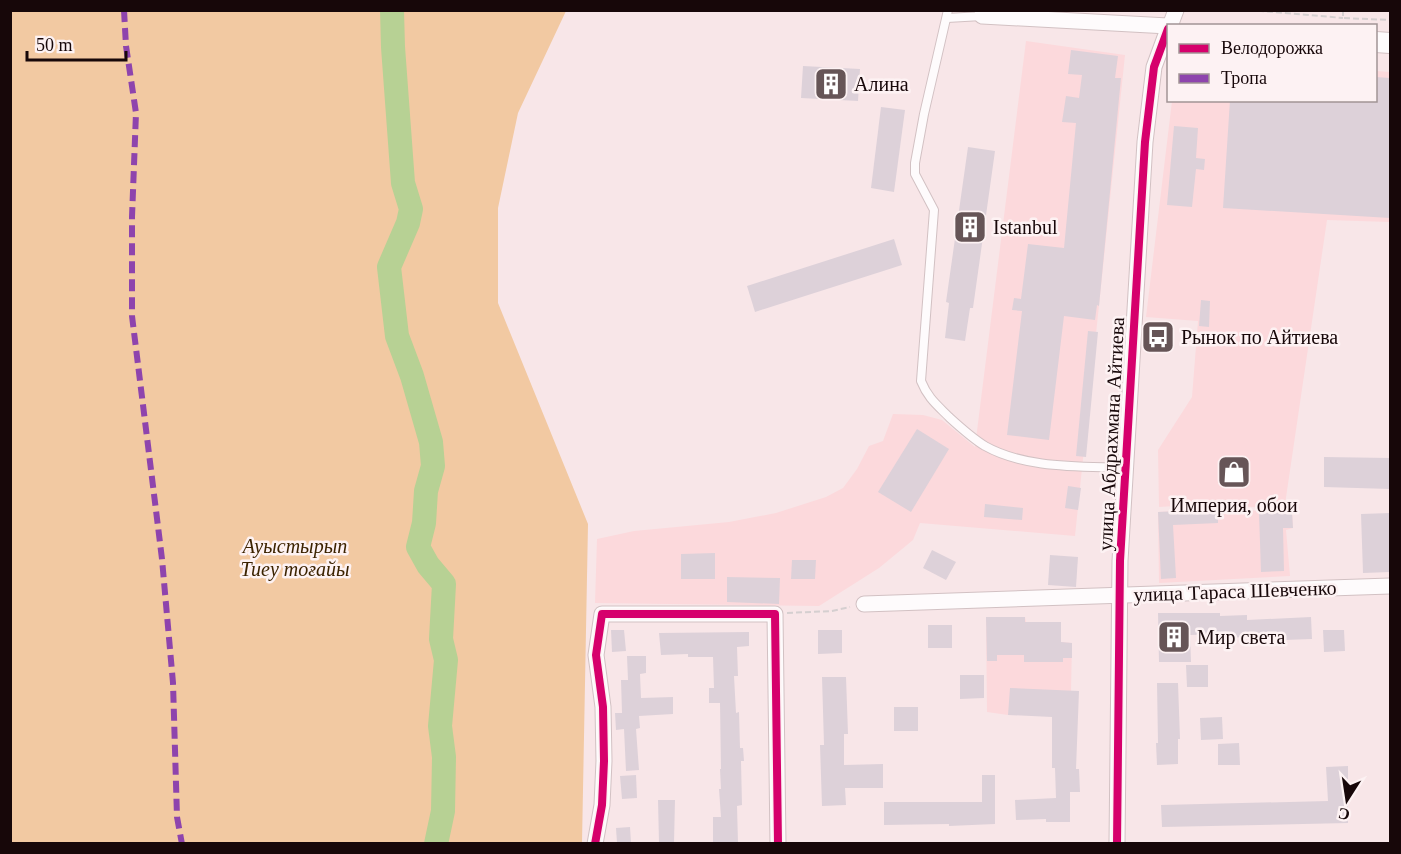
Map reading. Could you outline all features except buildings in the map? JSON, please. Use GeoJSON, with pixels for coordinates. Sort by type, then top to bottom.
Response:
{"type":"FeatureCollection","features":[{"type":"Feature","properties":{"kind":"street","name":"улица Абдрахмана Айтиева"},"geometry":{"type":"LineString","coordinates":[[1170,24],[1176,10]]}},
{"type":"Feature","properties":{"kind":"street"},"geometry":{"type":"LineString","coordinates":[[982,13],[1167,27]]}},
{"type":"Feature","properties":{"kind":"street","name":"улица Абдрахмана Айтиева"},"geometry":{"type":"LineString","coordinates":[[1117,843],[1119,596],[1145,142],[1154,67],[1167,32]]}},
{"type":"Feature","properties":{"kind":"street","name":"улица Тараса Шевченко"},"geometry":{"type":"LineString","coordinates":[[864,604],[1390,586]]}},
{"type":"Feature","properties":{"kind":"street"},"geometry":{"type":"LineString","coordinates":[[595,843],[602,806],[604,761],[603,707],[596,655],[602,614],[775,614],[778,843]]}},
{"type":"Feature","properties":{"kind":"lane"},"geometry":{"type":"LineString","coordinates":[[982,13],[948,14],[924,114],[915,163],[915,174],[934,210],[921,381],[927,395],[963,430],[986,446],[1010,456],[1062,465],[1126,468]]}},
{"type":"Feature","properties":{"kind":"path"},"geometry":{"type":"LineString","coordinates":[[1249,10],[1390,20]]}},
{"type":"Feature","properties":{"kind":"path"},"geometry":{"type":"LineString","coordinates":[[1343,10],[1343,18]]}},
{"type":"Feature","properties":{"kind":"path"},"geometry":{"type":"LineString","coordinates":[[775,614],[832,611],[864,604]]}},
{"type":"Feature","properties":{"kind":"shaded area"},"geometry":{"type":"Polygon","coordinates":[[[1026,41],[1125,55],[1075,536],[920,523],[913,540],[879,568],[819,606],[595,603],[597,539],[634,531],[729,522],[776,513],[826,497],[843,488],[857,469],[869,446],[883,441],[893,414],[923,415],[942,420],[975,447],[1026,41]]]}},
{"type":"Feature","properties":{"kind":"shaded area"},"geometry":{"type":"Polygon","coordinates":[[[1377,71],[1390,72],[1390,222],[1327,220],[1284,511],[1222,503],[1159,507],[1158,450],[1192,397],[1198,321],[1146,317],[1172,102],[1377,102],[1377,71]]]}},
{"type":"Feature","properties":{"kind":"shaded area"},"geometry":{"type":"Polygon","coordinates":[[[1218,509],[1292,512],[1293,528],[1286,530],[1290,576],[1159,583],[1158,512],[1218,509]]]}},
{"type":"Feature","properties":{"kind":"shaded area"},"geometry":{"type":"Polygon","coordinates":[[[986,617],[1025,617],[1026,622],[1061,622],[1061,642],[1072,643],[1071,691],[1008,715],[987,712],[986,617]]]}},
{"type":"Feature","properties":{"kind":"green space","name":"Ауыстырып Тиеу тоғайы"},"geometry":{"type":"Polygon","coordinates":[[[10,11],[566,11],[518,113],[498,208],[498,303],[588,524],[582,843],[11,843],[10,11]]]}},
{"type":"Feature","properties":{"kind":"waterway"},"geometry":{"type":"LineString","coordinates":[[392,10],[403,183],[411,209],[408,223],[389,267],[397,336],[412,376],[431,442],[433,466],[426,491],[424,523],[418,547],[428,565],[444,584],[441,639],[446,660],[440,726],[444,757],[443,811],[436,844]]}},
{"type":"Feature","properties":{"kind":"marked path"},"geometry":{"type":"LineString","coordinates":[[124,10],[126,46],[136,113],[132,217],[132,316],[162,559],[173,683],[177,817],[182,844]]}},
{"type":"Feature","properties":{"kind":"cycle path"},"geometry":{"type":"LineString","coordinates":[[1117,844],[1120,561],[1145,142],[1154,67],[1167,32]]}},
{"type":"Feature","properties":{"kind":"cycle path"},"geometry":{"type":"LineString","coordinates":[[595,844],[602,805],[604,761],[603,707],[596,655],[602,614],[775,614],[778,844]]}},
{"type":"Feature","properties":{"kind":"place","name":"Алина"},"geometry":{"type":"Point","coordinates":[831,84]}},
{"type":"Feature","properties":{"kind":"place","name":"Istanbul"},"geometry":{"type":"Point","coordinates":[970,227]}},
{"type":"Feature","properties":{"kind":"place","name":"Рынок по Айтиева"},"geometry":{"type":"Point","coordinates":[1158,337]}},
{"type":"Feature","properties":{"kind":"place","name":"Империя, обои"},"geometry":{"type":"Point","coordinates":[1234,472]}},
{"type":"Feature","properties":{"kind":"place","name":"Мир света"},"geometry":{"type":"Point","coordinates":[1174,637]}}]}
